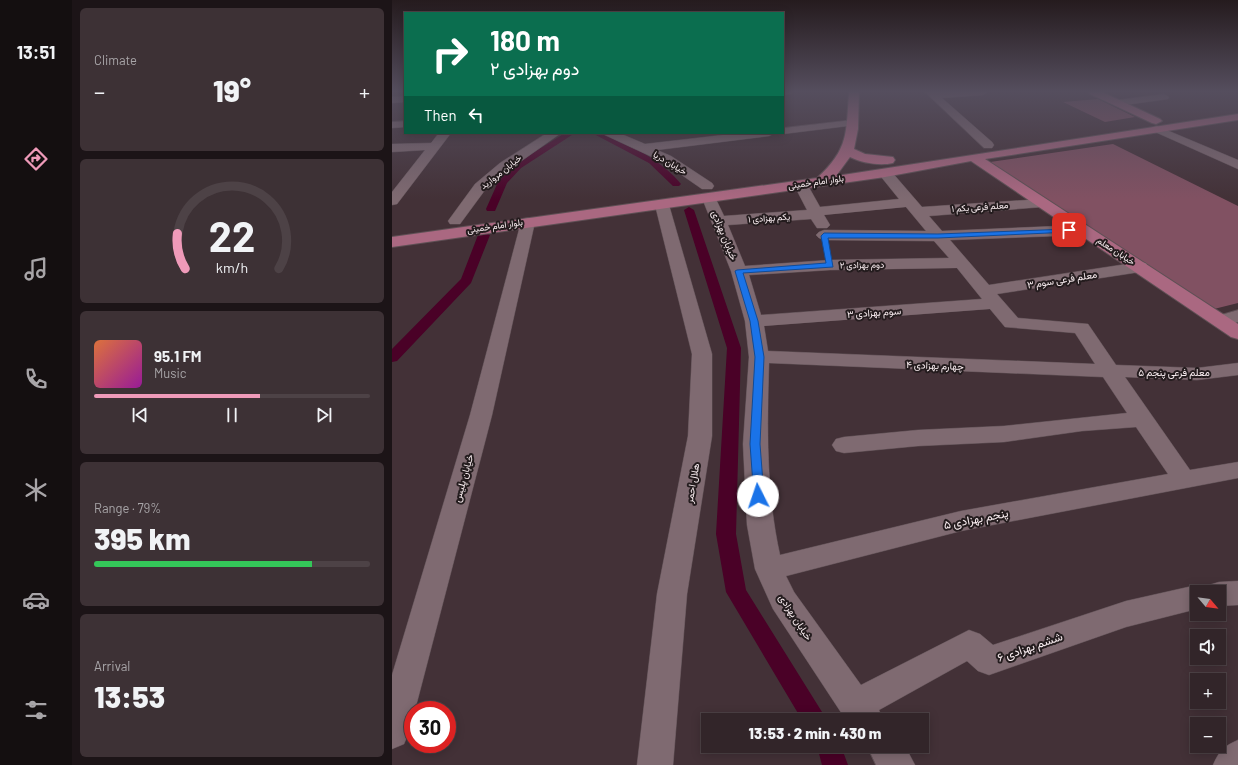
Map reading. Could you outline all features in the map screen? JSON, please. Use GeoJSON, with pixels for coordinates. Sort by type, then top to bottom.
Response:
{"type":"FeatureCollection","features":[{"type":"Feature","properties":{"kind":"main road"},"geometry":{"type":"LineString","coordinates":[[822,181],[835,168],[847,151],[851,128]]}},
{"type":"Feature","properties":{"kind":"main road","name":"بلوار امام خمینی"},"geometry":{"type":"LineString","coordinates":[[392,229],[800,181],[822,181],[883,169],[988,145],[1134,128]]}},
{"type":"Feature","properties":{"kind":"main road","name":"بلوار امام خمینی"},"geometry":{"type":"LineString","coordinates":[[800,181],[835,168],[864,164],[883,169],[973,157],[1141,128]]}},
{"type":"Feature","properties":{"kind":"main road"},"geometry":{"type":"LineString","coordinates":[[847,151],[883,169]]}},
{"type":"Feature","properties":{"kind":"main road","name":"خیابان معلم"},"geometry":{"type":"LineString","coordinates":[[973,157],[1140,267],[1230,319],[1238,333]]}},
{"type":"Feature","properties":{"kind":"main road"},"geometry":{"type":"LineString","coordinates":[[864,164],[861,168],[863,171],[883,169]]}},
{"type":"Feature","properties":{"kind":"main road","name":"بلوار امام خمینی"},"geometry":{"type":"LineString","coordinates":[[392,242],[528,222],[662,205],[708,192]]}},
{"type":"Feature","properties":{"kind":"street"},"geometry":{"type":"LineString","coordinates":[[784,131],[811,128]]}},
{"type":"Feature","properties":{"kind":"street"},"geometry":{"type":"LineString","coordinates":[[969,128],[988,145]]}},
{"type":"Feature","properties":{"kind":"street"},"geometry":{"type":"LineString","coordinates":[[1162,128],[1238,165]]}},
{"type":"Feature","properties":{"kind":"street"},"geometry":{"type":"LineString","coordinates":[[392,201],[444,134]]}},
{"type":"Feature","properties":{"kind":"street","name":"خیابان مروارید"},"geometry":{"type":"LineString","coordinates":[[455,221],[480,187],[506,166],[554,134]]}},
{"type":"Feature","properties":{"kind":"street","name":"خیابان دریا"},"geometry":{"type":"LineString","coordinates":[[611,134],[668,159],[708,192]]}},
{"type":"Feature","properties":{"kind":"street"},"geometry":{"type":"LineString","coordinates":[[645,148],[761,134]]}},
{"type":"Feature","properties":{"kind":"street"},"geometry":{"type":"LineString","coordinates":[[392,148],[434,146]]}},
{"type":"Feature","properties":{"kind":"street"},"geometry":{"type":"LineString","coordinates":[[883,169],[1012,323],[1081,328],[1185,481]]}},
{"type":"Feature","properties":{"kind":"street"},"geometry":{"type":"LineString","coordinates":[[800,181],[817,213],[824,236],[830,265]]}},
{"type":"Feature","properties":{"kind":"street","name":"خیابان بهزادی"},"geometry":{"type":"LineString","coordinates":[[708,192],[739,271],[754,321],[760,357],[755,444],[760,526],[769,569],[783,600],[861,712]]}},
{"type":"Feature","properties":{"kind":"street","name":"معلم فرعی یکم ۱"},"geometry":{"type":"LineString","coordinates":[[817,213],[914,207],[1042,203]]}},
{"type":"Feature","properties":{"kind":"street","name":"هلال احمر"},"geometry":{"type":"LineString","coordinates":[[655,765],[672,594],[700,436],[702,354],[662,205]]}},
{"type":"Feature","properties":{"kind":"street","name":"یکم بهزادی ۱"},"geometry":{"type":"LineString","coordinates":[[720,221],[817,213]]}},
{"type":"Feature","properties":{"kind":"street","name":"خیابان پلیس"},"geometry":{"type":"LineString","coordinates":[[392,732],[481,415],[528,222]]}},
{"type":"Feature","properties":{"kind":"street"},"geometry":{"type":"LineString","coordinates":[[824,236],[938,236],[1083,230]]}},
{"type":"Feature","properties":{"kind":"street","name":"دوم بهزادی ۲"},"geometry":{"type":"LineString","coordinates":[[739,271],[830,265],[962,264]]}},
{"type":"Feature","properties":{"kind":"street","name":"معلم فرعی سوم ۳"},"geometry":{"type":"LineString","coordinates":[[990,297],[1140,267]]}},
{"type":"Feature","properties":{"kind":"street","name":"سوم بهزادی ۳"},"geometry":{"type":"LineString","coordinates":[[754,321],[990,297]]}},
{"type":"Feature","properties":{"kind":"street","name":"چهارم بهزادی ۴"},"geometry":{"type":"LineString","coordinates":[[760,357],[1110,372]]}},
{"type":"Feature","properties":{"kind":"street","name":"معلم فرعی پنجم ۵"},"geometry":{"type":"LineString","coordinates":[[1110,372],[1197,374],[1238,369]]}},
{"type":"Feature","properties":{"kind":"street"},"geometry":{"type":"LineString","coordinates":[[844,445],[918,438],[1004,434],[1082,424],[1143,419]]}},
{"type":"Feature","properties":{"kind":"street","name":"پنجم بهزادی ۵"},"geometry":{"type":"LineString","coordinates":[[769,569],[961,521],[1185,481],[1238,470]]}},
{"type":"Feature","properties":{"kind":"street"},"geometry":{"type":"LineString","coordinates":[[1226,594],[1238,593]]}},
{"type":"Feature","properties":{"kind":"street","name":"ششم بهزادی ۶"},"geometry":{"type":"LineString","coordinates":[[861,712],[969,644],[989,661],[1126,614],[1190,599]]}},
{"type":"Feature","properties":{"kind":"street"},"geometry":{"type":"LineString","coordinates":[[889,753],[897,765]]}},
{"type":"Feature","properties":{"kind":"street"},"geometry":{"type":"LineString","coordinates":[[1231,765],[1238,758]]}},
{"type":"Feature","properties":{"kind":"shaded area"},"geometry":{"type":"Polygon","coordinates":[[[1113,144],[1238,206],[1238,303],[1214,309],[990,162],[1113,144]]]}},
{"type":"Feature","properties":{"kind":"waterway"},"geometry":{"type":"LineString","coordinates":[[491,209],[503,182],[518,166],[569,134]]}},
{"type":"Feature","properties":{"kind":"waterway"},"geometry":{"type":"LineString","coordinates":[[598,134],[652,161],[676,184]]}},
{"type":"Feature","properties":{"kind":"waterway"},"geometry":{"type":"LineString","coordinates":[[689,210],[734,348],[726,534],[736,592],[811,713]]}},
{"type":"Feature","properties":{"kind":"waterway"},"geometry":{"type":"LineString","coordinates":[[392,358],[467,280],[484,235]]}},
{"type":"Feature","properties":{"kind":"waterway"},"geometry":{"type":"LineString","coordinates":[[831,753],[835,765]]}},
{"type":"Feature","properties":{"kind":"route"},"geometry":{"type":"LineString","coordinates":[[758,496],[755,444],[760,357],[754,321],[739,271],[830,265],[824,236],[938,236],[1069,230]]}}]}
